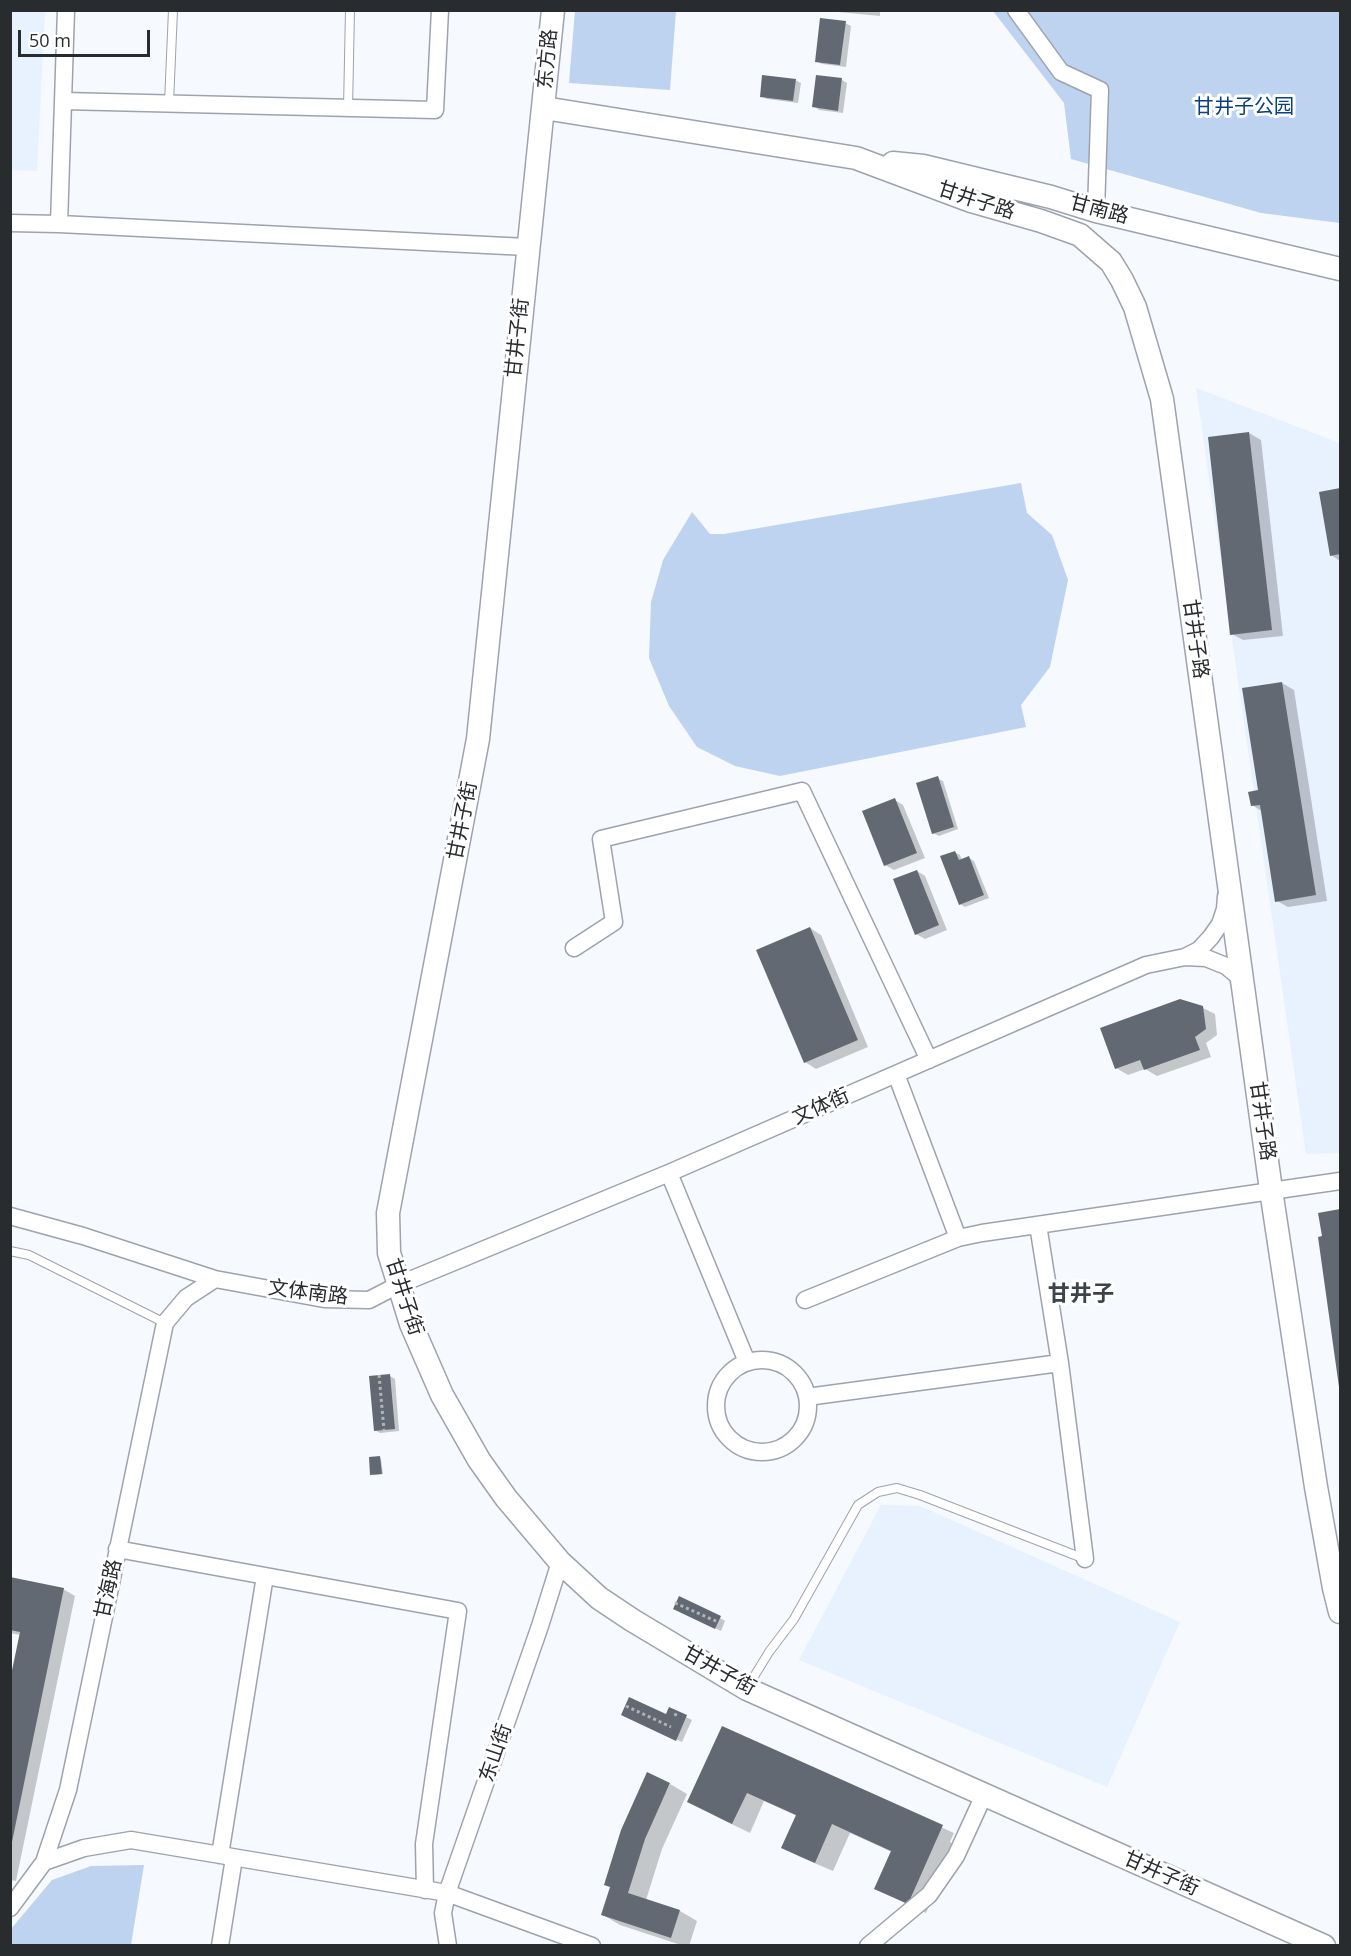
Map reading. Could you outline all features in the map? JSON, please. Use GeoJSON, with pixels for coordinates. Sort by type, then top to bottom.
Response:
{"type":"FeatureCollection","features":[{"type":"Feature","properties":{"kind":"street"},"geometry":{"type":"LineString","coordinates":[[59,224],[66,10]]}},
{"type":"Feature","properties":{"kind":"street"},"geometry":{"type":"LineString","coordinates":[[64,101],[435,110],[440,10]]}},
{"type":"Feature","properties":{"kind":"street","name":"东方路"},"geometry":{"type":"LineString","coordinates":[[544,108],[553,10]]}},
{"type":"Feature","properties":{"kind":"street"},"geometry":{"type":"LineString","coordinates":[[1016,10],[1061,72],[1100,90],[1096,211]]}},
{"type":"Feature","properties":{"kind":"street","name":"甘井子路"},"geometry":{"type":"LineString","coordinates":[[544,108],[856,158],[971,201],[1080,234],[1111,262],[1122,280],[1135,307],[1162,399],[1271,1190],[1316,1487],[1334,1588],[1341,1612]]}},
{"type":"Feature","properties":{"kind":"street","name":"甘井子街"},"geometry":{"type":"LineString","coordinates":[[544,108],[527,247],[478,739],[388,1213],[389,1253],[411,1324],[442,1395],[479,1460],[506,1498],[560,1562],[600,1598],[624,1615],[747,1689],[1324,1946]]}},
{"type":"Feature","properties":{"kind":"street","name":"甘南路"},"geometry":{"type":"LineString","coordinates":[[856,158],[923,166],[1051,197],[1096,211],[1341,269]]}},
{"type":"Feature","properties":{"kind":"street"},"geometry":{"type":"LineString","coordinates":[[10,223],[527,247]]}},
{"type":"Feature","properties":{"kind":"street"},"geometry":{"type":"LineString","coordinates":[[574,948],[614,922],[601,838],[802,791],[928,1060]]}},
{"type":"Feature","properties":{"kind":"street"},"geometry":{"type":"LineString","coordinates":[[1185,957],[1199,950],[1220,924],[1225,909],[1228,877]]}},
{"type":"Feature","properties":{"kind":"street","name":"文体街"},"geometry":{"type":"LineString","coordinates":[[398,1285],[669,1173],[1146,965],[1185,957],[1206,958],[1226,966],[1243,980]]}},
{"type":"Feature","properties":{"kind":"street"},"geometry":{"type":"LineString","coordinates":[[896,1074],[958,1238]]}},
{"type":"Feature","properties":{"kind":"street"},"geometry":{"type":"LineString","coordinates":[[669,1173],[747,1362]]}},
{"type":"Feature","properties":{"kind":"street"},"geometry":{"type":"LineString","coordinates":[[804,1300],[958,1238],[1341,1181]]}},
{"type":"Feature","properties":{"kind":"street","name":"文体南路"},"geometry":{"type":"LineString","coordinates":[[10,1216],[83,1236],[215,1279],[324,1299],[369,1300],[398,1285]]}},
{"type":"Feature","properties":{"kind":"street"},"geometry":{"type":"LineString","coordinates":[[1038,1225],[1060,1363],[1085,1559]]}},
{"type":"Feature","properties":{"kind":"street","name":"甘海路"},"geometry":{"type":"LineString","coordinates":[[10,1908],[44,1862],[68,1790],[165,1323],[186,1298],[215,1279]]}},
{"type":"Feature","properties":{"kind":"street"},"geometry":{"type":"LineString","coordinates":[[762,1360],[784,1366],[801,1383],[807,1397],[807,1413],[802,1428],[792,1441],[778,1449],[764,1452],[750,1450],[736,1444],[726,1435],[718,1422],[716,1408],[718,1393],[724,1380],[734,1369],[747,1362],[762,1360]]}},
{"type":"Feature","properties":{"kind":"street"},"geometry":{"type":"LineString","coordinates":[[807,1397],[1060,1363]]}},
{"type":"Feature","properties":{"kind":"street"},"geometry":{"type":"LineString","coordinates":[[117,1549],[458,1611],[424,1844],[425,1890]]}},
{"type":"Feature","properties":{"kind":"street","name":"东山街"},"geometry":{"type":"LineString","coordinates":[[448,1946],[443,1913],[447,1893],[537,1636],[560,1562]]}},
{"type":"Feature","properties":{"kind":"street"},"geometry":{"type":"LineString","coordinates":[[220,1946],[227,1856],[266,1576]]}},
{"type":"Feature","properties":{"kind":"street"},"geometry":{"type":"LineString","coordinates":[[868,1946],[929,1894],[956,1856],[984,1794]]}},
{"type":"Feature","properties":{"kind":"street"},"geometry":{"type":"LineString","coordinates":[[44,1862],[84,1848],[131,1840],[447,1893],[592,1946]]}},
{"type":"Feature","properties":{"kind":"lane"},"geometry":{"type":"LineString","coordinates":[[169,103],[173,10]]}},
{"type":"Feature","properties":{"kind":"lane"},"geometry":{"type":"LineString","coordinates":[[348,108],[350,10]]}},
{"type":"Feature","properties":{"kind":"lane"},"geometry":{"type":"LineString","coordinates":[[10,1251],[29,1255],[165,1323]]}},
{"type":"Feature","properties":{"kind":"lane"},"geometry":{"type":"LineString","coordinates":[[747,1689],[769,1652],[794,1618],[858,1506],[878,1492],[897,1488],[920,1495],[1085,1559]]}},
{"type":"Feature","properties":{"kind":"path"},"geometry":{"type":"LineString","coordinates":[[379,1375],[384,1430]]}},
{"type":"Feature","properties":{"kind":"path"},"geometry":{"type":"LineString","coordinates":[[675,1603],[718,1622]]}},
{"type":"Feature","properties":{"kind":"path"},"geometry":{"type":"LineString","coordinates":[[626,1706],[671,1727]]}},
{"type":"Feature","properties":{"kind":"path"},"geometry":{"type":"LineString","coordinates":[[675,1716],[677,1711]]}},
{"type":"Feature","properties":{"kind":"shaded area"},"geometry":{"type":"Polygon","coordinates":[[[11,10],[45,11],[37,171],[11,170],[11,10]]]}},
{"type":"Feature","properties":{"kind":"shaded area"},"geometry":{"type":"Polygon","coordinates":[[[1196,388],[1340,443],[1340,1153],[1306,1154],[1196,388]]]}},
{"type":"Feature","properties":{"kind":"shaded area"},"geometry":{"type":"Polygon","coordinates":[[[881,1505],[920,1506],[1180,1622],[1107,1787],[799,1660],[881,1505]]]}},
{"type":"Feature","properties":{"kind":"green space"},"geometry":{"type":"Polygon","coordinates":[[[575,11],[676,11],[670,90],[569,83],[575,11]]]}},
{"type":"Feature","properties":{"kind":"green space","name":"甘井子公园"},"geometry":{"type":"Polygon","coordinates":[[[993,11],[1340,11],[1340,223],[1261,213],[1071,159],[1064,103],[993,11]]]}},
{"type":"Feature","properties":{"kind":"green space"},"geometry":{"type":"Polygon","coordinates":[[[1021,483],[1027,513],[1052,535],[1068,580],[1050,667],[1021,705],[1026,727],[780,776],[735,766],[697,747],[669,706],[649,658],[651,602],[663,560],[692,512],[710,534],[724,534],[1021,483]]]}},
{"type":"Feature","properties":{"kind":"green space"},"geometry":{"type":"Polygon","coordinates":[[[144,1865],[131,1945],[11,1945],[11,1929],[52,1880],[91,1866],[144,1865]]]}},
{"type":"Feature","properties":{"kind":"building"},"geometry":{"type":"Polygon","coordinates":[[[820,18],[846,21],[840,65],[815,62],[820,18]]]}},
{"type":"Feature","properties":{"kind":"building"},"geometry":{"type":"Polygon","coordinates":[[[762,75],[796,79],[793,101],[760,97],[762,75]]]}},
{"type":"Feature","properties":{"kind":"building"},"geometry":{"type":"Polygon","coordinates":[[[816,75],[842,78],[838,111],[812,107],[816,75]]]}},
{"type":"Feature","properties":{"kind":"building"},"geometry":{"type":"Polygon","coordinates":[[[1249,432],[1272,630],[1230,635],[1208,437],[1249,432]]]}},
{"type":"Feature","properties":{"kind":"building"},"geometry":{"type":"Polygon","coordinates":[[[1340,488],[1340,554],[1330,556],[1319,492],[1340,488]]]}},
{"type":"Feature","properties":{"kind":"building"},"geometry":{"type":"Polygon","coordinates":[[[1282,682],[1316,895],[1275,902],[1260,805],[1251,806],[1248,792],[1258,790],[1242,688],[1282,682]]]}},
{"type":"Feature","properties":{"kind":"building"},"geometry":{"type":"Polygon","coordinates":[[[938,776],[954,827],[932,834],[916,783],[938,776]]]}},
{"type":"Feature","properties":{"kind":"building"},"geometry":{"type":"Polygon","coordinates":[[[895,798],[917,853],[884,866],[862,811],[895,798]]]}},
{"type":"Feature","properties":{"kind":"building"},"geometry":{"type":"Polygon","coordinates":[[[955,851],[959,860],[969,856],[984,895],[959,905],[940,856],[955,851]]]}},
{"type":"Feature","properties":{"kind":"building"},"geometry":{"type":"Polygon","coordinates":[[[917,870],[939,925],[915,935],[893,879],[917,870]]]}},
{"type":"Feature","properties":{"kind":"building"},"geometry":{"type":"Polygon","coordinates":[[[810,927],[858,1040],[804,1063],[756,950],[810,927]]]}},
{"type":"Feature","properties":{"kind":"building"},"geometry":{"type":"Polygon","coordinates":[[[1180,999],[1203,1006],[1206,1029],[1195,1037],[1200,1050],[1144,1070],[1140,1060],[1115,1069],[1100,1028],[1180,999]]]}},
{"type":"Feature","properties":{"kind":"building"},"geometry":{"type":"Polygon","coordinates":[[[1340,1209],[1339,1387],[1318,1237],[1322,1236],[1318,1213],[1340,1209]]]}},
{"type":"Feature","properties":{"kind":"building"},"geometry":{"type":"Polygon","coordinates":[[[390,1374],[395,1429],[374,1431],[369,1376],[390,1374]]]}},
{"type":"Feature","properties":{"kind":"building"},"geometry":{"type":"Polygon","coordinates":[[[380,1456],[382,1474],[370,1475],[369,1457],[380,1456]]]}},
{"type":"Feature","properties":{"kind":"building"},"geometry":{"type":"Polygon","coordinates":[[[10,1577],[64,1588],[12,1842],[10,1680],[20,1632],[10,1630],[10,1577]]]}},
{"type":"Feature","properties":{"kind":"building"},"geometry":{"type":"Polygon","coordinates":[[[679,1596],[721,1616],[715,1629],[673,1609],[679,1596]]]}},
{"type":"Feature","properties":{"kind":"building"},"geometry":{"type":"Polygon","coordinates":[[[629,1697],[666,1714],[669,1707],[687,1715],[676,1741],[621,1715],[629,1697]]]}},
{"type":"Feature","properties":{"kind":"building"},"geometry":{"type":"Polygon","coordinates":[[[722,1726],[943,1825],[908,1904],[874,1889],[891,1851],[832,1824],[815,1863],[781,1848],[796,1815],[747,1793],[732,1824],[687,1802],[722,1726]]]}},
{"type":"Feature","properties":{"kind":"building"},"geometry":{"type":"Polygon","coordinates":[[[647,1772],[670,1783],[645,1839],[628,1893],[680,1910],[671,1938],[601,1915],[610,1887],[604,1885],[621,1830],[647,1772]]]}},
{"type":"Feature","properties":{"kind":"district","name":"甘井子"},"geometry":{"type":"Point","coordinates":[1081,1295]}}]}
